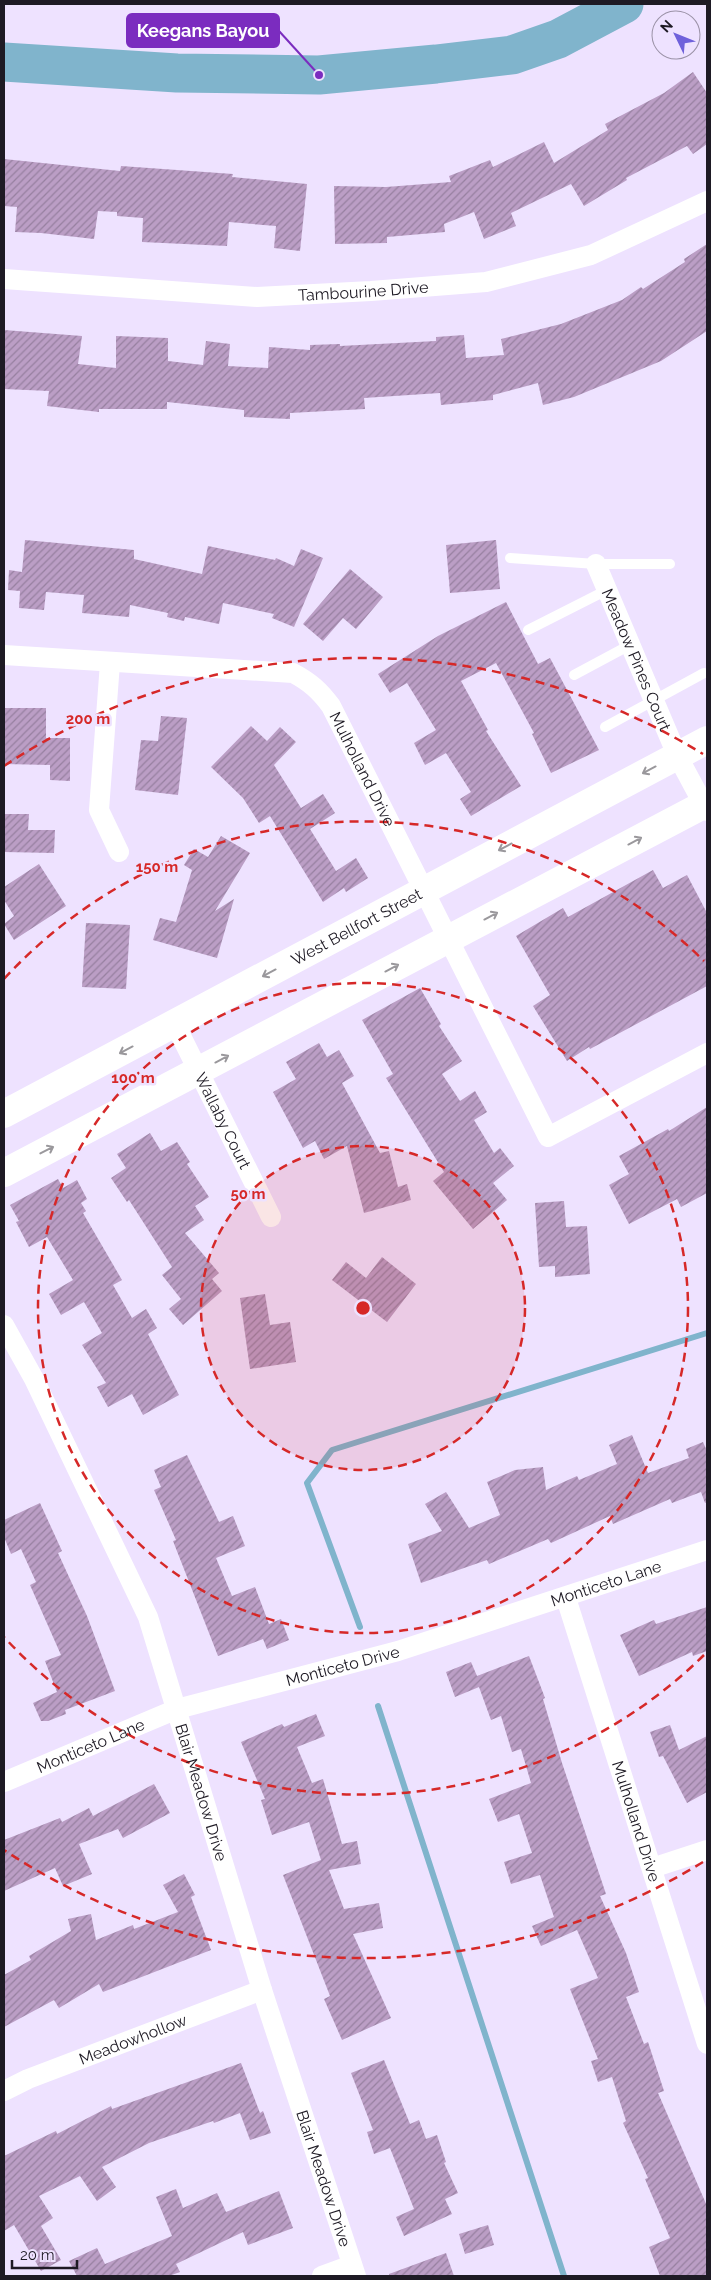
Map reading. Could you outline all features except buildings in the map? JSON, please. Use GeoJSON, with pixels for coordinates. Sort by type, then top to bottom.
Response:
{"type":"FeatureCollection","features":[{"type":"Feature","properties":{"kind":"main road","name":"West Bellfort Street"},"geometry":{"type":"LineString","coordinates":[[4,1114],[707,740]]}},
{"type":"Feature","properties":{"kind":"main road"},"geometry":{"type":"LineString","coordinates":[[4,1173],[199,1072],[448,938],[706,806]]}},
{"type":"Feature","properties":{"kind":"street","name":"Tambourine Drive"},"geometry":{"type":"LineString","coordinates":[[4,279],[257,296],[371,292],[486,282],[591,255],[707,200]]}},
{"type":"Feature","properties":{"kind":"street","name":"Meadow Pines Court"},"geometry":{"type":"LineString","coordinates":[[596,564],[677,755],[706,806]]}},
{"type":"Feature","properties":{"kind":"street","name":"Mulholland Drive"},"geometry":{"type":"LineString","coordinates":[[4,655],[293,673],[320,691],[331,706],[548,1137],[707,1053]]}},
{"type":"Feature","properties":{"kind":"street"},"geometry":{"type":"LineString","coordinates":[[110,663],[99,810],[119,852]]}},
{"type":"Feature","properties":{"kind":"street","name":"Wallaby Court"},"geometry":{"type":"LineString","coordinates":[[175,1024],[271,1217]]}},
{"type":"Feature","properties":{"kind":"street","name":"Blair Meadow Drive"},"geometry":{"type":"LineString","coordinates":[[4,1325],[34,1379],[148,1617],[262,1990],[354,2271]]}},
{"type":"Feature","properties":{"kind":"street","name":"Monticeto Lane"},"geometry":{"type":"LineString","coordinates":[[505,1618],[707,1550]]}},
{"type":"Feature","properties":{"kind":"street","name":"Mulholland Drive"},"geometry":{"type":"LineString","coordinates":[[566,1598],[707,2044]]}},
{"type":"Feature","properties":{"kind":"street","name":"Monticeto Drive"},"geometry":{"type":"LineString","coordinates":[[177,1709],[398,1651],[505,1618]]}},
{"type":"Feature","properties":{"kind":"street","name":"Monticeto Lane"},"geometry":{"type":"LineString","coordinates":[[4,1782],[177,1709]]}},
{"type":"Feature","properties":{"kind":"street"},"geometry":{"type":"LineString","coordinates":[[652,1868],[707,1850]]}},
{"type":"Feature","properties":{"kind":"street","name":"Meadowhollow"},"geometry":{"type":"LineString","coordinates":[[4,2091],[262,1990]]}},
{"type":"Feature","properties":{"kind":"street"},"geometry":{"type":"LineString","coordinates":[[322,2276],[354,2271]]}},
{"type":"Feature","properties":{"kind":"lane"},"geometry":{"type":"LineString","coordinates":[[510,558],[596,564],[670,564]]}},
{"type":"Feature","properties":{"kind":"lane"},"geometry":{"type":"LineString","coordinates":[[528,630],[606,590]]}},
{"type":"Feature","properties":{"kind":"lane"},"geometry":{"type":"LineString","coordinates":[[574,675],[630,644]]}},
{"type":"Feature","properties":{"kind":"lane"},"geometry":{"type":"LineString","coordinates":[[605,727],[704,673]]}},
{"type":"Feature","properties":{"kind":"waterway"},"geometry":{"type":"LineString","coordinates":[[4,62],[177,73],[319,75],[512,55],[558,39],[624,4]]}},
{"type":"Feature","properties":{"kind":"waterway"},"geometry":{"type":"LineString","coordinates":[[360,1627],[307,1483],[332,1450],[707,1333]]}},
{"type":"Feature","properties":{"kind":"waterway"},"geometry":{"type":"LineString","coordinates":[[378,1706],[564,2276]]}},
{"type":"Feature","properties":{"kind":"place","name":"Keegans Bayou"},"geometry":{"type":"Point","coordinates":[319,75]}}]}
